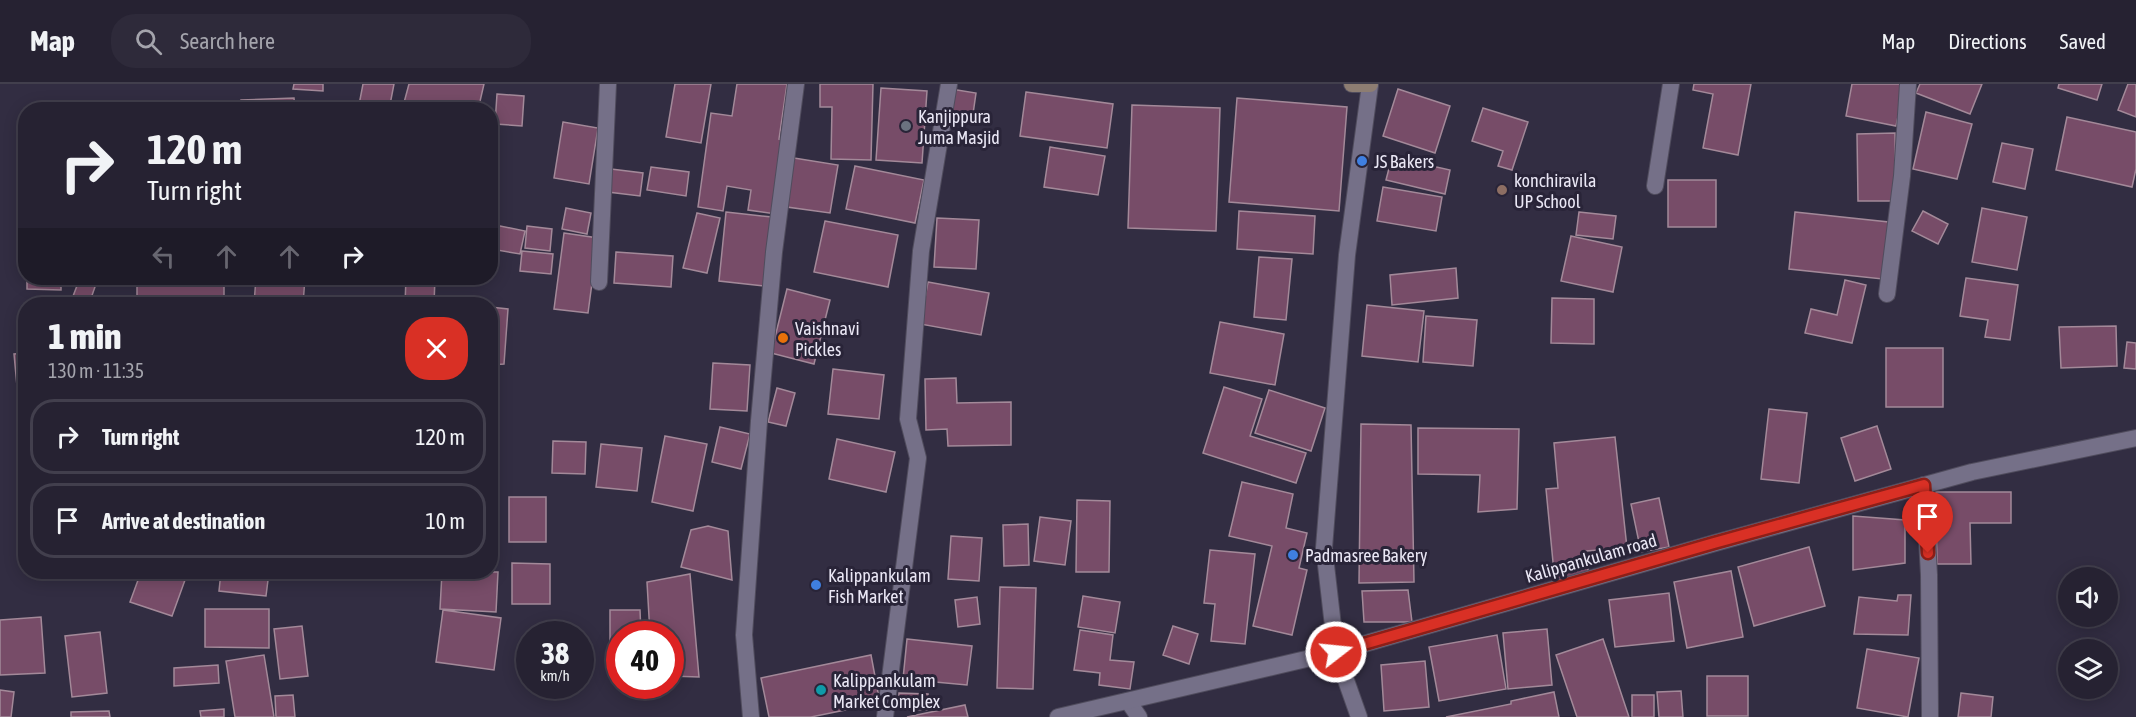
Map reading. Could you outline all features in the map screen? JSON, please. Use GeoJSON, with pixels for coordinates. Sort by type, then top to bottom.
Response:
{"type":"FeatureCollection","features":[{"type":"Feature","properties":{"kind":"main road"},"geometry":{"type":"LineString","coordinates":[[1352,84],[1370,85]]}},
{"type":"Feature","properties":{"kind":"street"},"geometry":{"type":"LineString","coordinates":[[599,282],[608,84]]}},
{"type":"Feature","properties":{"kind":"street"},"geometry":{"type":"LineString","coordinates":[[751,717],[744,635],[758,432],[774,252],[796,84]]}},
{"type":"Feature","properties":{"kind":"street"},"geometry":{"type":"LineString","coordinates":[[885,717],[918,459],[908,419],[921,250],[949,84]]}},
{"type":"Feature","properties":{"kind":"street"},"geometry":{"type":"LineString","coordinates":[[1655,186],[1671,84]]}},
{"type":"Feature","properties":{"kind":"street"},"geometry":{"type":"LineString","coordinates":[[1887,294],[1902,176],[1908,84]]}},
{"type":"Feature","properties":{"kind":"street"},"geometry":{"type":"LineString","coordinates":[[1359,717],[1336,652],[1324,548],[1347,255],[1370,85]]}},
{"type":"Feature","properties":{"kind":"street","name":"Kalippankulam road"},"geometry":{"type":"LineString","coordinates":[[1058,717],[1336,652],[1714,543],[1972,472],[2136,438]]}},
{"type":"Feature","properties":{"kind":"street"},"geometry":{"type":"LineString","coordinates":[[1924,485],[1929,575],[1930,717]]}},
{"type":"Feature","properties":{"kind":"street"},"geometry":{"type":"LineString","coordinates":[[1128,701],[1139,717]]}},
{"type":"Feature","properties":{"kind":"building"},"geometry":{"type":"Polygon","coordinates":[[[294,84],[323,84],[323,91],[293,89],[294,84]]]}},
{"type":"Feature","properties":{"kind":"building"},"geometry":{"type":"Polygon","coordinates":[[[363,84],[394,84],[391,102],[360,102],[363,84]]]}},
{"type":"Feature","properties":{"kind":"building"},"geometry":{"type":"Polygon","coordinates":[[[409,84],[484,84],[480,102],[404,102],[409,84]]]}},
{"type":"Feature","properties":{"kind":"building"},"geometry":{"type":"Polygon","coordinates":[[[675,84],[711,84],[701,143],[666,137],[675,84]]]}},
{"type":"Feature","properties":{"kind":"building"},"geometry":{"type":"Polygon","coordinates":[[[737,84],[787,84],[779,139],[786,140],[776,214],[748,210],[751,190],[727,186],[723,211],[698,207],[711,113],[732,116],[737,84]]]}},
{"type":"Feature","properties":{"kind":"building"},"geometry":{"type":"Polygon","coordinates":[[[820,84],[873,84],[871,160],[831,159],[832,107],[820,107],[820,84]]]}},
{"type":"Feature","properties":{"kind":"building"},"geometry":{"type":"Polygon","coordinates":[[[1694,84],[1751,84],[1738,155],[1703,148],[1713,94],[1693,90],[1694,84]]]}},
{"type":"Feature","properties":{"kind":"building"},"geometry":{"type":"Polygon","coordinates":[[[1852,84],[1905,84],[1896,126],[1846,116],[1852,84]]]}},
{"type":"Feature","properties":{"kind":"building"},"geometry":{"type":"Polygon","coordinates":[[[1920,84],[1982,84],[1970,114],[1916,93],[1920,84]]]}},
{"type":"Feature","properties":{"kind":"building"},"geometry":{"type":"Polygon","coordinates":[[[2059,84],[2102,84],[2097,100],[2058,88],[2059,84]]]}},
{"type":"Feature","properties":{"kind":"building"},"geometry":{"type":"Polygon","coordinates":[[[2128,84],[2136,84],[2136,117],[2118,110],[2128,84]]]}},
{"type":"Feature","properties":{"kind":"building"},"geometry":{"type":"Polygon","coordinates":[[[881,88],[927,91],[922,163],[876,160],[881,88]]]}},
{"type":"Feature","properties":{"kind":"building"},"geometry":{"type":"Polygon","coordinates":[[[951,89],[976,93],[972,121],[947,118],[951,89]]]}},
{"type":"Feature","properties":{"kind":"building"},"geometry":{"type":"Polygon","coordinates":[[[1398,89],[1450,106],[1435,153],[1383,136],[1398,89]]]}},
{"type":"Feature","properties":{"kind":"building"},"geometry":{"type":"Polygon","coordinates":[[[1026,92],[1113,104],[1107,148],[1020,136],[1026,92]]]}},
{"type":"Feature","properties":{"kind":"building"},"geometry":{"type":"Polygon","coordinates":[[[497,94],[524,96],[522,126],[498,124],[497,94]]]}},
{"type":"Feature","properties":{"kind":"building"},"geometry":{"type":"Polygon","coordinates":[[[294,98],[294,102],[241,102],[241,100],[294,98]]]}},
{"type":"Feature","properties":{"kind":"building"},"geometry":{"type":"Polygon","coordinates":[[[1237,98],[1347,107],[1339,211],[1229,202],[1237,98]]]}},
{"type":"Feature","properties":{"kind":"building"},"geometry":{"type":"Polygon","coordinates":[[[1132,105],[1220,108],[1216,231],[1128,228],[1132,105]]]}},
{"type":"Feature","properties":{"kind":"building"},"geometry":{"type":"Polygon","coordinates":[[[1483,108],[1528,122],[1512,170],[1498,166],[1503,151],[1472,141],[1483,108]]]}},
{"type":"Feature","properties":{"kind":"building"},"geometry":{"type":"Polygon","coordinates":[[[1926,112],[1972,124],[1957,179],[1913,169],[1926,112]]]}},
{"type":"Feature","properties":{"kind":"building"},"geometry":{"type":"Polygon","coordinates":[[[2067,117],[2136,132],[2136,169],[2132,187],[2056,170],[2067,117]]]}},
{"type":"Feature","properties":{"kind":"building"},"geometry":{"type":"Polygon","coordinates":[[[563,122],[598,128],[589,184],[554,178],[563,122]]]}},
{"type":"Feature","properties":{"kind":"building"},"geometry":{"type":"Polygon","coordinates":[[[1895,133],[1896,201],[1858,201],[1857,134],[1895,133]]]}},
{"type":"Feature","properties":{"kind":"building"},"geometry":{"type":"Polygon","coordinates":[[[2002,143],[2033,149],[2025,189],[1993,182],[2002,143]]]}},
{"type":"Feature","properties":{"kind":"building"},"geometry":{"type":"Polygon","coordinates":[[[1050,147],[1105,156],[1098,195],[1044,187],[1050,147]]]}},
{"type":"Feature","properties":{"kind":"building"},"geometry":{"type":"Polygon","coordinates":[[[1392,157],[1450,170],[1445,194],[1386,180],[1392,157]]]}},
{"type":"Feature","properties":{"kind":"building"},"geometry":{"type":"Polygon","coordinates":[[[794,158],[838,165],[830,213],[787,207],[794,158]]]}},
{"type":"Feature","properties":{"kind":"building"},"geometry":{"type":"Polygon","coordinates":[[[855,166],[924,180],[915,223],[846,209],[855,166]]]}},
{"type":"Feature","properties":{"kind":"building"},"geometry":{"type":"Polygon","coordinates":[[[651,167],[689,172],[686,196],[647,190],[651,167]]]}},
{"type":"Feature","properties":{"kind":"building"},"geometry":{"type":"Polygon","coordinates":[[[611,169],[643,173],[640,196],[608,192],[611,169]]]}},
{"type":"Feature","properties":{"kind":"building"},"geometry":{"type":"Polygon","coordinates":[[[1668,180],[1716,180],[1716,227],[1668,227],[1668,180]]]}},
{"type":"Feature","properties":{"kind":"building"},"geometry":{"type":"Polygon","coordinates":[[[1383,187],[1442,197],[1436,231],[1377,221],[1383,187]]]}},
{"type":"Feature","properties":{"kind":"building"},"geometry":{"type":"Polygon","coordinates":[[[566,208],[591,213],[587,234],[562,229],[566,208]]]}},
{"type":"Feature","properties":{"kind":"building"},"geometry":{"type":"Polygon","coordinates":[[[1982,208],[2027,217],[2017,270],[1972,262],[1982,208]]]}},
{"type":"Feature","properties":{"kind":"building"},"geometry":{"type":"Polygon","coordinates":[[[1239,211],[1315,216],[1313,254],[1237,249],[1239,211]]]}},
{"type":"Feature","properties":{"kind":"building"},"geometry":{"type":"Polygon","coordinates":[[[1923,211],[1948,224],[1938,244],[1912,231],[1923,211]]]}},
{"type":"Feature","properties":{"kind":"building"},"geometry":{"type":"Polygon","coordinates":[[[726,212],[772,217],[764,286],[719,281],[726,212]]]}},
{"type":"Feature","properties":{"kind":"building"},"geometry":{"type":"Polygon","coordinates":[[[1579,212],[1616,216],[1613,239],[1576,235],[1579,212]]]}},
{"type":"Feature","properties":{"kind":"building"},"geometry":{"type":"Polygon","coordinates":[[[1795,212],[1898,223],[1892,280],[1789,269],[1795,212]]]}},
{"type":"Feature","properties":{"kind":"building"},"geometry":{"type":"Polygon","coordinates":[[[697,213],[720,218],[707,273],[683,268],[697,213]]]}},
{"type":"Feature","properties":{"kind":"building"},"geometry":{"type":"Polygon","coordinates":[[[937,218],[979,220],[976,269],[934,267],[937,218]]]}},
{"type":"Feature","properties":{"kind":"building"},"geometry":{"type":"Polygon","coordinates":[[[825,221],[898,235],[888,287],[814,272],[825,221]]]}},
{"type":"Feature","properties":{"kind":"building"},"geometry":{"type":"Polygon","coordinates":[[[498,226],[525,231],[520,254],[498,250],[498,226]]]}},
{"type":"Feature","properties":{"kind":"building"},"geometry":{"type":"Polygon","coordinates":[[[527,226],[552,229],[550,251],[525,248],[527,226]]]}},
{"type":"Feature","properties":{"kind":"building"},"geometry":{"type":"Polygon","coordinates":[[[564,233],[598,238],[588,313],[554,309],[564,233]]]}},
{"type":"Feature","properties":{"kind":"building"},"geometry":{"type":"Polygon","coordinates":[[[1571,236],[1622,247],[1613,292],[1561,281],[1571,236]]]}},
{"type":"Feature","properties":{"kind":"building"},"geometry":{"type":"Polygon","coordinates":[[[522,251],[553,254],[551,274],[520,271],[522,251]]]}},
{"type":"Feature","properties":{"kind":"building"},"geometry":{"type":"Polygon","coordinates":[[[616,252],[673,256],[671,287],[614,283],[616,252]]]}},
{"type":"Feature","properties":{"kind":"building"},"geometry":{"type":"Polygon","coordinates":[[[1259,257],[1292,259],[1286,320],[1254,317],[1259,257]]]}},
{"type":"Feature","properties":{"kind":"building"},"geometry":{"type":"Polygon","coordinates":[[[1456,268],[1458,298],[1392,305],[1390,275],[1456,268]]]}},
{"type":"Feature","properties":{"kind":"building"},"geometry":{"type":"Polygon","coordinates":[[[1966,278],[2018,285],[2010,340],[1985,337],[1988,320],[1960,316],[1966,278]]]}},
{"type":"Feature","properties":{"kind":"building"},"geometry":{"type":"Polygon","coordinates":[[[1845,280],[1866,285],[1852,343],[1805,333],[1811,309],[1837,315],[1845,280]]]}},
{"type":"Feature","properties":{"kind":"building"},"geometry":{"type":"Polygon","coordinates":[[[928,282],[989,293],[981,335],[920,324],[928,282]]]}},
{"type":"Feature","properties":{"kind":"building"},"geometry":{"type":"Polygon","coordinates":[[[27,285],[61,285],[61,290],[27,289],[27,285]]]}},
{"type":"Feature","properties":{"kind":"building"},"geometry":{"type":"Polygon","coordinates":[[[77,285],[96,285],[91,297],[73,297],[77,285]]]}},
{"type":"Feature","properties":{"kind":"building"},"geometry":{"type":"Polygon","coordinates":[[[137,285],[224,285],[224,297],[137,297],[137,285]]]}},
{"type":"Feature","properties":{"kind":"building"},"geometry":{"type":"Polygon","coordinates":[[[255,285],[304,285],[304,297],[255,297],[255,285]]]}},
{"type":"Feature","properties":{"kind":"building"},"geometry":{"type":"Polygon","coordinates":[[[406,285],[435,285],[434,297],[405,297],[406,285]]]}},
{"type":"Feature","properties":{"kind":"building"},"geometry":{"type":"Polygon","coordinates":[[[787,289],[830,300],[814,364],[771,353],[787,289]]]}},
{"type":"Feature","properties":{"kind":"building"},"geometry":{"type":"Polygon","coordinates":[[[1552,298],[1594,299],[1594,344],[1551,343],[1552,298]]]}},
{"type":"Feature","properties":{"kind":"building"},"geometry":{"type":"Polygon","coordinates":[[[1367,305],[1424,311],[1418,362],[1362,356],[1367,305]]]}},
{"type":"Feature","properties":{"kind":"building"},"geometry":{"type":"Polygon","coordinates":[[[498,308],[508,309],[504,364],[498,364],[498,308]]]}},
{"type":"Feature","properties":{"kind":"building"},"geometry":{"type":"Polygon","coordinates":[[[1426,316],[1477,320],[1473,366],[1423,362],[1426,316]]]}},
{"type":"Feature","properties":{"kind":"building"},"geometry":{"type":"Polygon","coordinates":[[[1220,322],[1284,334],[1275,385],[1210,373],[1220,322]]]}},
{"type":"Feature","properties":{"kind":"building"},"geometry":{"type":"Polygon","coordinates":[[[2116,326],[2117,366],[2061,368],[2059,327],[2116,326]]]}},
{"type":"Feature","properties":{"kind":"building"},"geometry":{"type":"Polygon","coordinates":[[[2127,342],[2136,343],[2136,369],[2124,368],[2127,342]]]}},
{"type":"Feature","properties":{"kind":"building"},"geometry":{"type":"Polygon","coordinates":[[[1886,348],[1943,348],[1943,407],[1886,407],[1886,348]]]}},
{"type":"Feature","properties":{"kind":"building"},"geometry":{"type":"Polygon","coordinates":[[[14,354],[18,354],[18,397],[14,354]]]}},
{"type":"Feature","properties":{"kind":"building"},"geometry":{"type":"Polygon","coordinates":[[[713,363],[750,365],[747,411],[710,409],[713,363]]]}},
{"type":"Feature","properties":{"kind":"building"},"geometry":{"type":"Polygon","coordinates":[[[833,369],[884,375],[879,419],[828,414],[833,369]]]}},
{"type":"Feature","properties":{"kind":"building"},"geometry":{"type":"Polygon","coordinates":[[[956,378],[957,403],[1011,402],[1011,445],[948,446],[947,429],[926,430],[925,379],[956,378]]]}},
{"type":"Feature","properties":{"kind":"building"},"geometry":{"type":"Polygon","coordinates":[[[1224,387],[1262,399],[1250,436],[1306,453],[1296,483],[1203,453],[1224,387]]]}},
{"type":"Feature","properties":{"kind":"building"},"geometry":{"type":"Polygon","coordinates":[[[777,388],[795,393],[786,426],[768,422],[777,388]]]}},
{"type":"Feature","properties":{"kind":"building"},"geometry":{"type":"Polygon","coordinates":[[[1269,390],[1325,408],[1311,451],[1255,433],[1269,390]]]}},
{"type":"Feature","properties":{"kind":"building"},"geometry":{"type":"Polygon","coordinates":[[[1769,409],[1807,413],[1799,483],[1761,479],[1769,409]]]}},
{"type":"Feature","properties":{"kind":"building"},"geometry":{"type":"Polygon","coordinates":[[[1361,424],[1411,425],[1414,582],[1359,583],[1361,424]]]}},
{"type":"Feature","properties":{"kind":"building"},"geometry":{"type":"Polygon","coordinates":[[[1877,426],[1891,469],[1855,481],[1841,438],[1877,426]]]}},
{"type":"Feature","properties":{"kind":"building"},"geometry":{"type":"Polygon","coordinates":[[[720,427],[750,434],[741,469],[712,462],[720,427]]]}},
{"type":"Feature","properties":{"kind":"building"},"geometry":{"type":"Polygon","coordinates":[[[1418,428],[1519,429],[1517,509],[1478,512],[1480,475],[1418,474],[1418,428]]]}},
{"type":"Feature","properties":{"kind":"building"},"geometry":{"type":"Polygon","coordinates":[[[665,436],[707,444],[693,511],[652,502],[665,436]]]}},
{"type":"Feature","properties":{"kind":"building"},"geometry":{"type":"Polygon","coordinates":[[[1615,437],[1627,548],[1586,551],[1589,579],[1555,583],[1546,489],[1558,488],[1554,443],[1615,437]]]}},
{"type":"Feature","properties":{"kind":"building"},"geometry":{"type":"Polygon","coordinates":[[[837,439],[895,452],[886,492],[829,479],[837,439]]]}},
{"type":"Feature","properties":{"kind":"building"},"geometry":{"type":"Polygon","coordinates":[[[553,441],[586,442],[585,474],[552,473],[553,441]]]}},
{"type":"Feature","properties":{"kind":"building"},"geometry":{"type":"Polygon","coordinates":[[[601,444],[642,448],[637,491],[596,487],[601,444]]]}},
{"type":"Feature","properties":{"kind":"building"},"geometry":{"type":"Polygon","coordinates":[[[1242,482],[1293,494],[1286,528],[1307,533],[1299,568],[1307,570],[1292,635],[1253,626],[1272,546],[1229,536],[1242,482]]]}},
{"type":"Feature","properties":{"kind":"building"},"geometry":{"type":"Polygon","coordinates":[[[1936,492],[2011,492],[2011,523],[1970,523],[1971,564],[1937,564],[1936,492]]]}},
{"type":"Feature","properties":{"kind":"building"},"geometry":{"type":"Polygon","coordinates":[[[509,497],[546,497],[546,542],[509,542],[509,497]]]}},
{"type":"Feature","properties":{"kind":"building"},"geometry":{"type":"Polygon","coordinates":[[[1659,498],[1669,547],[1641,552],[1631,504],[1659,498]]]}},
{"type":"Feature","properties":{"kind":"building"},"geometry":{"type":"Polygon","coordinates":[[[1077,500],[1110,501],[1109,572],[1076,572],[1077,500]]]}},
{"type":"Feature","properties":{"kind":"building"},"geometry":{"type":"Polygon","coordinates":[[[1853,516],[1905,520],[1905,563],[1853,570],[1853,516]]]}},
{"type":"Feature","properties":{"kind":"building"},"geometry":{"type":"Polygon","coordinates":[[[1040,517],[1071,521],[1065,565],[1034,561],[1040,517]]]}},
{"type":"Feature","properties":{"kind":"building"},"geometry":{"type":"Polygon","coordinates":[[[1028,524],[1029,565],[1004,566],[1003,525],[1028,524]]]}},
{"type":"Feature","properties":{"kind":"building"},"geometry":{"type":"Polygon","coordinates":[[[708,526],[728,531],[732,580],[681,567],[691,530],[708,526]]]}},
{"type":"Feature","properties":{"kind":"building"},"geometry":{"type":"Polygon","coordinates":[[[951,536],[982,538],[979,581],[948,579],[951,536]]]}},
{"type":"Feature","properties":{"kind":"building"},"geometry":{"type":"Polygon","coordinates":[[[1809,547],[1825,606],[1754,626],[1738,567],[1809,547]]]}},
{"type":"Feature","properties":{"kind":"building"},"geometry":{"type":"Polygon","coordinates":[[[1210,550],[1255,554],[1245,644],[1211,641],[1215,604],[1204,603],[1210,550]]]}},
{"type":"Feature","properties":{"kind":"building"},"geometry":{"type":"Polygon","coordinates":[[[512,563],[550,564],[550,604],[512,604],[512,563]]]}},
{"type":"Feature","properties":{"kind":"building"},"geometry":{"type":"Polygon","coordinates":[[[1731,571],[1743,637],[1687,648],[1674,582],[1731,571]]]}},
{"type":"Feature","properties":{"kind":"building"},"geometry":{"type":"Polygon","coordinates":[[[690,574],[699,677],[684,676],[684,621],[649,621],[647,582],[690,574]]]}},
{"type":"Feature","properties":{"kind":"building"},"geometry":{"type":"Polygon","coordinates":[[[138,579],[185,580],[172,616],[130,602],[138,579]]]}},
{"type":"Feature","properties":{"kind":"building"},"geometry":{"type":"Polygon","coordinates":[[[220,579],[268,579],[266,596],[219,591],[220,579]]]}},
{"type":"Feature","properties":{"kind":"building"},"geometry":{"type":"Polygon","coordinates":[[[442,579],[498,579],[496,612],[440,609],[442,579]]]}},
{"type":"Feature","properties":{"kind":"building"},"geometry":{"type":"Polygon","coordinates":[[[1000,587],[1036,588],[1033,689],[997,688],[1000,587]]]}},
{"type":"Feature","properties":{"kind":"building"},"geometry":{"type":"Polygon","coordinates":[[[1408,590],[1412,622],[1364,622],[1362,591],[1408,590]]]}},
{"type":"Feature","properties":{"kind":"building"},"geometry":{"type":"Polygon","coordinates":[[[1669,593],[1674,641],[1615,647],[1609,600],[1669,593]]]}},
{"type":"Feature","properties":{"kind":"building"},"geometry":{"type":"Polygon","coordinates":[[[1898,595],[1911,595],[1908,635],[1854,634],[1859,597],[1897,601],[1898,595]]]}},
{"type":"Feature","properties":{"kind":"building"},"geometry":{"type":"Polygon","coordinates":[[[1083,596],[1120,602],[1115,633],[1078,627],[1083,596]]]}},
{"type":"Feature","properties":{"kind":"building"},"geometry":{"type":"Polygon","coordinates":[[[977,597],[980,624],[958,627],[955,600],[977,597]]]}},
{"type":"Feature","properties":{"kind":"building"},"geometry":{"type":"Polygon","coordinates":[[[205,609],[269,609],[269,648],[205,647],[205,609]]]}},
{"type":"Feature","properties":{"kind":"building"},"geometry":{"type":"Polygon","coordinates":[[[443,610],[501,618],[494,670],[436,662],[443,610]]]}},
{"type":"Feature","properties":{"kind":"building"},"geometry":{"type":"Polygon","coordinates":[[[610,610],[640,610],[640,621],[610,621],[610,610]]]}},
{"type":"Feature","properties":{"kind":"building"},"geometry":{"type":"Polygon","coordinates":[[[41,617],[45,673],[0,675],[0,620],[41,617]]]}},
{"type":"Feature","properties":{"kind":"building"},"geometry":{"type":"Polygon","coordinates":[[[302,626],[308,676],[280,679],[274,629],[302,626]]]}},
{"type":"Feature","properties":{"kind":"building"},"geometry":{"type":"Polygon","coordinates":[[[1173,626],[1198,634],[1189,664],[1163,655],[1173,626]]]}},
{"type":"Feature","properties":{"kind":"building"},"geometry":{"type":"Polygon","coordinates":[[[1547,629],[1552,685],[1508,689],[1503,633],[1547,629]]]}},
{"type":"Feature","properties":{"kind":"building"},"geometry":{"type":"Polygon","coordinates":[[[1080,630],[1113,635],[1110,660],[1134,662],[1130,689],[1099,685],[1100,673],[1074,670],[1080,630]]]}},
{"type":"Feature","properties":{"kind":"building"},"geometry":{"type":"Polygon","coordinates":[[[100,632],[107,693],[72,697],[65,636],[100,632]]]}},
{"type":"Feature","properties":{"kind":"building"},"geometry":{"type":"Polygon","coordinates":[[[1497,635],[1506,689],[1439,701],[1429,647],[1497,635]]]}},
{"type":"Feature","properties":{"kind":"building"},"geometry":{"type":"Polygon","coordinates":[[[907,639],[972,646],[967,685],[903,679],[907,639]]]}},
{"type":"Feature","properties":{"kind":"building"},"geometry":{"type":"Polygon","coordinates":[[[1603,639],[1629,717],[1577,717],[1556,655],[1603,639]]]}},
{"type":"Feature","properties":{"kind":"building"},"geometry":{"type":"Polygon","coordinates":[[[1867,649],[1919,658],[1908,717],[1857,708],[1867,649]]]}},
{"type":"Feature","properties":{"kind":"building"},"geometry":{"type":"Polygon","coordinates":[[[264,655],[274,717],[235,717],[226,661],[264,655]]]}},
{"type":"Feature","properties":{"kind":"building","name":"Kalippankulam Market Complex"},"geometry":{"type":"Polygon","coordinates":[[[871,655],[880,703],[811,717],[769,717],[761,678],[871,655]]]}},
{"type":"Feature","properties":{"kind":"building"},"geometry":{"type":"Polygon","coordinates":[[[1425,661],[1429,707],[1384,711],[1381,665],[1425,661]]]}},
{"type":"Feature","properties":{"kind":"building"},"geometry":{"type":"Polygon","coordinates":[[[218,665],[219,683],[174,686],[174,668],[218,665]]]}},
{"type":"Feature","properties":{"kind":"building"},"geometry":{"type":"Polygon","coordinates":[[[1707,676],[1748,676],[1748,716],[1707,716],[1707,676]]]}},
{"type":"Feature","properties":{"kind":"building"},"geometry":{"type":"Polygon","coordinates":[[[0,690],[14,692],[11,717],[0,717],[0,690]]]}},
{"type":"Feature","properties":{"kind":"building"},"geometry":{"type":"Polygon","coordinates":[[[1681,691],[1683,717],[1659,717],[1657,692],[1681,691]]]}},
{"type":"Feature","properties":{"kind":"building"},"geometry":{"type":"Polygon","coordinates":[[[1554,692],[1559,717],[1446,717],[1511,704],[1511,701],[1554,692]]]}},
{"type":"Feature","properties":{"kind":"building"},"geometry":{"type":"Polygon","coordinates":[[[899,693],[928,694],[927,710],[898,709],[899,693]]]}},
{"type":"Feature","properties":{"kind":"building"},"geometry":{"type":"Polygon","coordinates":[[[1961,693],[1993,697],[1991,717],[1958,717],[1961,693]]]}},
{"type":"Feature","properties":{"kind":"building"},"geometry":{"type":"Polygon","coordinates":[[[293,695],[295,717],[276,717],[275,696],[293,695]]]}},
{"type":"Feature","properties":{"kind":"building"},"geometry":{"type":"Polygon","coordinates":[[[1632,695],[1654,695],[1654,717],[1632,717],[1632,695]]]}},
{"type":"Feature","properties":{"kind":"building"},"geometry":{"type":"Polygon","coordinates":[[[965,705],[968,717],[907,717],[965,705]]]}},
{"type":"Feature","properties":{"kind":"building"},"geometry":{"type":"Polygon","coordinates":[[[224,709],[224,717],[201,717],[200,711],[224,709]]]}},
{"type":"Feature","properties":{"kind":"building"},"geometry":{"type":"Polygon","coordinates":[[[109,711],[110,717],[71,717],[71,712],[109,711]]]}},
{"type":"Feature","properties":{"kind":"place","name":"Kanjippura Juma Masjid"},"geometry":{"type":"Point","coordinates":[906,126]}},
{"type":"Feature","properties":{"kind":"place","name":"JS Bakers"},"geometry":{"type":"Point","coordinates":[1362,161]}},
{"type":"Feature","properties":{"kind":"place","name":"konchiravila UP School"},"geometry":{"type":"Point","coordinates":[1502,190]}},
{"type":"Feature","properties":{"kind":"place","name":"Vaishnavi Pickles"},"geometry":{"type":"Point","coordinates":[783,338]}},
{"type":"Feature","properties":{"kind":"place","name":"Padmasree Bakery"},"geometry":{"type":"Point","coordinates":[1293,555]}},
{"type":"Feature","properties":{"kind":"place","name":"Kalippankulam Fish Market"},"geometry":{"type":"Point","coordinates":[816,585]}},
{"type":"Feature","properties":{"kind":"place","name":"Kalippankulam Market Complex"},"geometry":{"type":"Point","coordinates":[821,690]}},
{"type":"Feature","properties":{"kind":"route"},"geometry":{"type":"LineString","coordinates":[[1336,652],[1924,485],[1928,553]]}}]}
